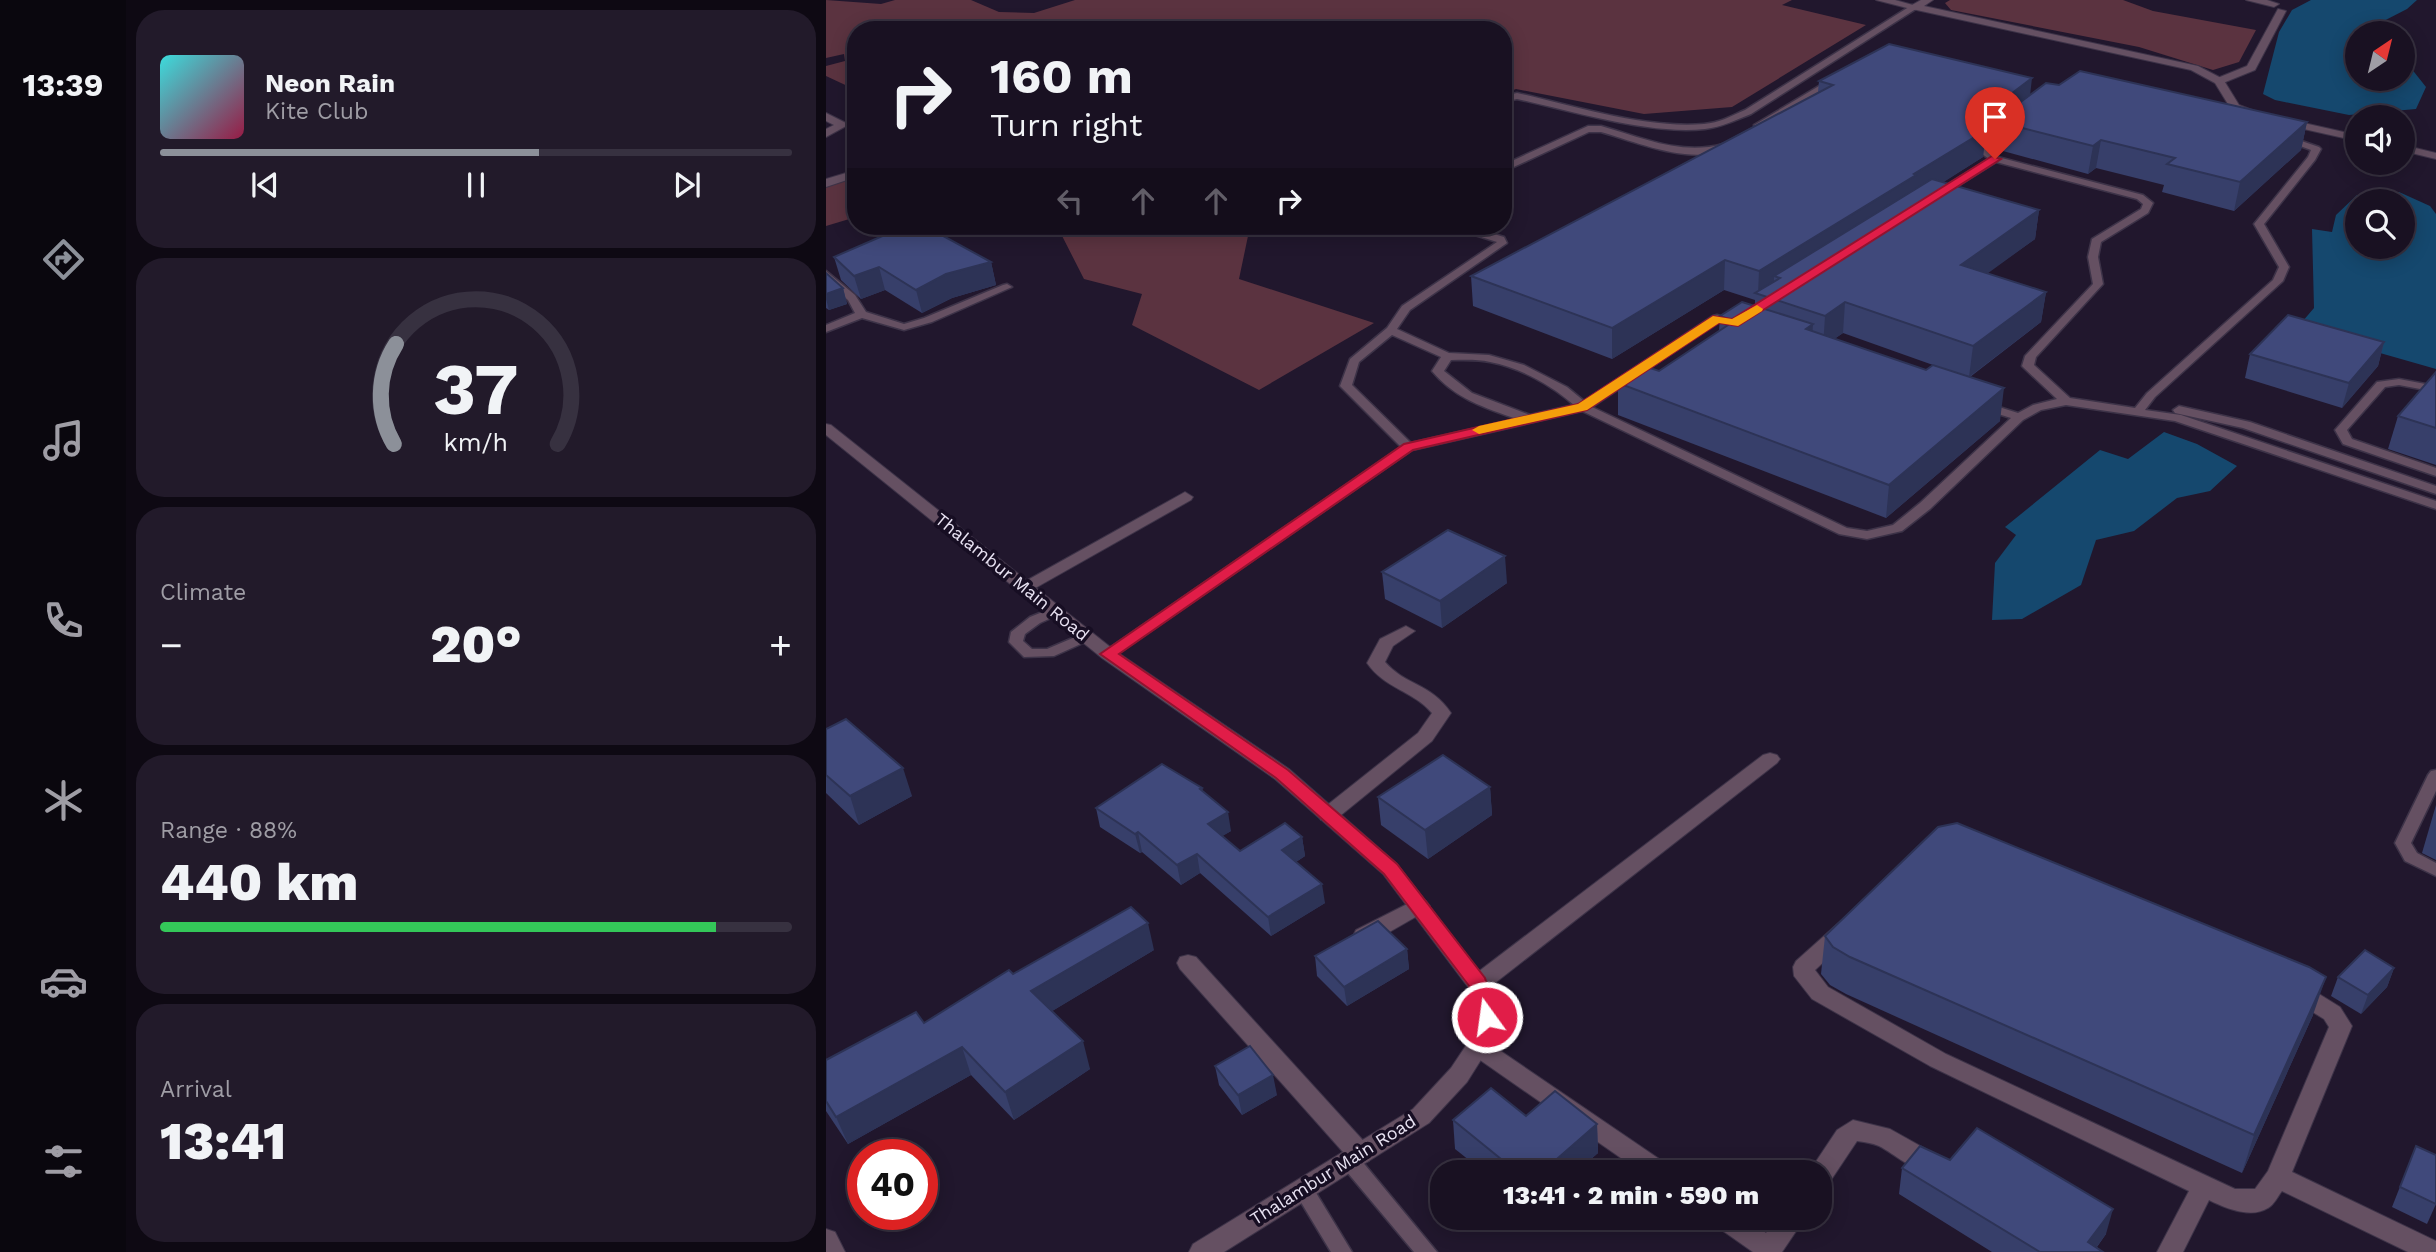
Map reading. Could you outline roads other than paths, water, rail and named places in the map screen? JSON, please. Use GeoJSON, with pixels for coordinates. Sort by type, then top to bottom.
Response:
{"type":"FeatureCollection","features":[{"type":"Feature","properties":{"kind":"street"},"geometry":{"type":"LineString","coordinates":[[1881,0],[2194,68],[2220,81],[2235,107],[2261,115]]}},
{"type":"Feature","properties":{"kind":"street"},"geometry":{"type":"LineString","coordinates":[[1915,7],[1928,0]]}},
{"type":"Feature","properties":{"kind":"street"},"geometry":{"type":"LineString","coordinates":[[2220,81],[2251,68],[2278,7],[2251,0]]}},
{"type":"Feature","properties":{"kind":"street"},"geometry":{"type":"LineString","coordinates":[[826,116],[842,125],[826,134]]}},
{"type":"Feature","properties":{"kind":"street"},"geometry":{"type":"LineString","coordinates":[[2274,119],[2345,135]]}},
{"type":"Feature","properties":{"kind":"street"},"geometry":{"type":"LineString","coordinates":[[2415,151],[2436,156]]}},
{"type":"Feature","properties":{"kind":"street"},"geometry":{"type":"LineString","coordinates":[[826,183],[847,176]]}},
{"type":"Feature","properties":{"kind":"street","name":"Thalambur Main Road"},"geometry":{"type":"LineString","coordinates":[[826,428],[1108,654],[1282,774],[1390,869],[1478,984],[1487,1017],[1478,1047],[1459,1075],[1421,1116],[1202,1252]]}},
{"type":"Feature","properties":{"kind":"street"},"geometry":{"type":"LineString","coordinates":[[1024,587],[1185,497]]}},
{"type":"Feature","properties":{"kind":"street"},"geometry":{"type":"LineString","coordinates":[[1328,815],[1425,737],[1443,713],[1427,696],[1388,677],[1376,663],[1385,643],[1406,631]]}},
{"type":"Feature","properties":{"kind":"street"},"geometry":{"type":"LineString","coordinates":[[1478,984],[1770,759]]}},
{"type":"Feature","properties":{"kind":"street"},"geometry":{"type":"LineString","coordinates":[[1956,850],[2303,995],[2332,1013],[2341,1026],[2278,1177],[2261,1200],[2233,1200],[1938,1060],[1820,993],[1805,976],[1804,967],[1925,857],[1940,851],[1956,850]]}},
{"type":"Feature","properties":{"kind":"street"},"geometry":{"type":"LineString","coordinates":[[1342,948],[1419,906]]}},
{"type":"Feature","properties":{"kind":"street"},"geometry":{"type":"LineString","coordinates":[[1188,962],[1355,1157]]}},
{"type":"Feature","properties":{"kind":"street"},"geometry":{"type":"LineString","coordinates":[[1478,1047],[1642,1160]]}},
{"type":"Feature","properties":{"kind":"street"},"geometry":{"type":"LineString","coordinates":[[1830,1160],[1844,1137],[1853,1130],[1882,1136],[1931,1164]]}},
{"type":"Feature","properties":{"kind":"street"},"geometry":{"type":"LineString","coordinates":[[2278,1177],[2433,1252]]}},
{"type":"Feature","properties":{"kind":"street"},"geometry":{"type":"LineString","coordinates":[[2170,1252],[2204,1186]]}},
{"type":"Feature","properties":{"kind":"street"},"geometry":{"type":"LineString","coordinates":[[1741,1230],[1768,1250],[1783,1230]]}},
{"type":"Feature","properties":{"kind":"street"},"geometry":{"type":"LineString","coordinates":[[826,1240],[832,1252]]}},
{"type":"Feature","properties":{"kind":"lane"},"geometry":{"type":"LineString","coordinates":[[1512,97],[1651,124],[1723,124],[1915,7]]}},
{"type":"Feature","properties":{"kind":"lane"},"geometry":{"type":"LineString","coordinates":[[1746,132],[1847,72]]}},
{"type":"Feature","properties":{"kind":"lane"},"geometry":{"type":"LineString","coordinates":[[2015,123],[1984,146],[1984,151],[1995,159],[2140,197],[2148,203],[2145,211],[2096,241],[2093,257],[2098,284],[2031,356],[2028,366],[2066,401]]}},
{"type":"Feature","properties":{"kind":"lane"},"geometry":{"type":"LineString","coordinates":[[1512,165],[1588,130],[1601,129],[1699,153],[1716,151],[1736,138]]}},
{"type":"Feature","properties":{"kind":"lane"},"geometry":{"type":"LineString","coordinates":[[2139,410],[2151,395],[2278,281],[2284,267],[2259,223],[2312,158],[2316,149],[2267,134]]}},
{"type":"Feature","properties":{"kind":"lane"},"geometry":{"type":"LineString","coordinates":[[1927,202],[1995,159]]}},
{"type":"Feature","properties":{"kind":"lane"},"geometry":{"type":"LineString","coordinates":[[1408,447],[1346,386],[1354,362],[1391,330],[1406,308],[1502,243],[1500,239],[1487,235]]}},
{"type":"Feature","properties":{"kind":"lane"},"geometry":{"type":"LineString","coordinates":[[826,274],[834,284],[857,301],[861,314]]}},
{"type":"Feature","properties":{"kind":"lane"},"geometry":{"type":"LineString","coordinates":[[826,329],[861,314],[904,327],[940,316],[1007,287]]}},
{"type":"Feature","properties":{"kind":"lane"},"geometry":{"type":"LineString","coordinates":[[1108,654],[1408,447],[1583,407],[1717,318],[1733,324],[1746,322]]}},
{"type":"Feature","properties":{"kind":"lane"},"geometry":{"type":"LineString","coordinates":[[1391,330],[1447,356],[1489,358],[1520,367],[1563,389],[1583,407],[1844,531],[1867,536],[1897,528],[1925,506],[2019,417],[2037,407],[2066,401],[2139,410],[2198,424],[2436,505]]}},
{"type":"Feature","properties":{"kind":"lane"},"geometry":{"type":"LineString","coordinates":[[1447,356],[1438,371],[1450,387],[1531,420]]}},
{"type":"Feature","properties":{"kind":"lane"},"geometry":{"type":"LineString","coordinates":[[2436,389],[2399,382],[2381,384],[2341,430],[2347,441],[2436,472]]}},
{"type":"Feature","properties":{"kind":"lane"},"geometry":{"type":"LineString","coordinates":[[1967,400],[2019,417]]}},
{"type":"Feature","properties":{"kind":"lane"},"geometry":{"type":"LineString","coordinates":[[2139,410],[2182,410],[2246,425],[2436,490]]}},
{"type":"Feature","properties":{"kind":"lane"},"geometry":{"type":"LineString","coordinates":[[1055,611],[1018,632],[1016,642],[1029,654],[1049,653],[1087,636]]}},
{"type":"Feature","properties":{"kind":"lane"},"geometry":{"type":"LineString","coordinates":[[2436,775],[2403,843],[2411,857],[2436,870]]}},
{"type":"Feature","properties":{"kind":"lane"},"geometry":{"type":"LineString","coordinates":[[1355,1157],[1427,1252]]}},
{"type":"Feature","properties":{"kind":"lane"},"geometry":{"type":"LineString","coordinates":[[1303,1189],[1342,1252]]}},
{"type":"Feature","properties":{"kind":"water"},"geometry":{"type":"Polygon","coordinates":[[[2311,0],[2417,0],[2407,9],[2384,21],[2345,21],[2345,91],[2415,91],[2415,73],[2426,87],[2416,109],[2415,105],[2345,105],[2345,114],[2275,100],[2263,94],[2279,32],[2292,10],[2311,0]]]}},
{"type":"Feature","properties":{"kind":"water"},"geometry":{"type":"Polygon","coordinates":[[[2415,199],[2430,206],[2436,214],[2436,369],[2296,329],[2314,308],[2312,229],[2332,232],[2336,215],[2345,206],[2345,259],[2415,259],[2415,199]]]}},
{"type":"Feature","properties":{"kind":"water"},"geometry":{"type":"Polygon","coordinates":[[[2164,432],[2197,444],[2237,466],[2210,491],[2177,498],[2134,531],[2096,540],[2081,585],[2022,619],[1992,620],[1995,563],[2016,535],[2005,527],[2100,450],[2128,459],[2164,432]]]}}]}
